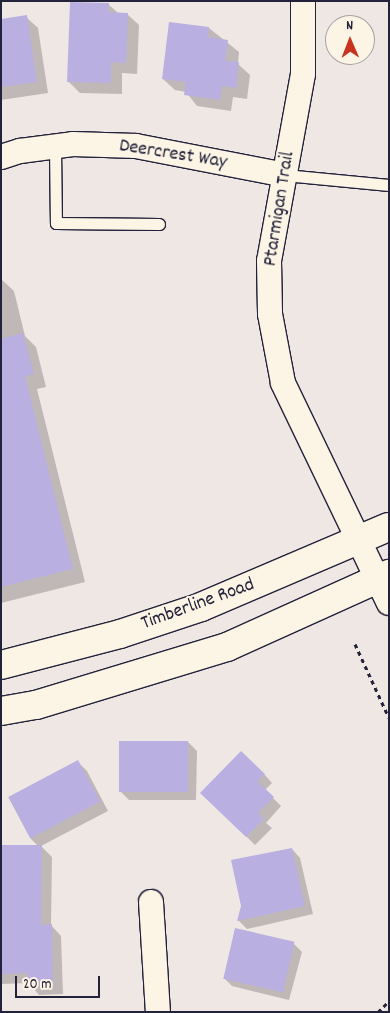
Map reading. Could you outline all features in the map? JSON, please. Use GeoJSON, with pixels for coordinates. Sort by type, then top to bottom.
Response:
{"type":"FeatureCollection","features":[{"type":"Feature","properties":{"kind":"street","name":"Ptarmigan Trail"},"geometry":{"type":"LineString","coordinates":[[303,1],[303,74],[269,261],[270,314],[283,383],[359,542],[386,586]]}},
{"type":"Feature","properties":{"kind":"street","name":"Deercrest Way"},"geometry":{"type":"LineString","coordinates":[[1,157],[73,144],[136,146],[286,175]]}},
{"type":"Feature","properties":{"kind":"street","name":"Timberline Road"},"geometry":{"type":"LineString","coordinates":[[1,664],[120,634],[201,607],[359,542],[389,527]]}},
{"type":"Feature","properties":{"kind":"street"},"geometry":{"type":"LineString","coordinates":[[1,711],[36,704],[227,648],[386,586]]}},
{"type":"Feature","properties":{"kind":"street"},"geometry":{"type":"LineString","coordinates":[[152,902],[158,1012]]}},
{"type":"Feature","properties":{"kind":"lane"},"geometry":{"type":"LineString","coordinates":[[55,146],[56,222],[159,224]]}},
{"type":"Feature","properties":{"kind":"lane"},"geometry":{"type":"LineString","coordinates":[[286,175],[389,185]]}},
{"type":"Feature","properties":{"kind":"path"},"geometry":{"type":"LineString","coordinates":[[355,644],[389,718]]}},
{"type":"Feature","properties":{"kind":"path"},"geometry":{"type":"LineString","coordinates":[[378,1012],[389,1001]]}},
{"type":"Feature","properties":{"kind":"building"},"geometry":{"type":"Polygon","coordinates":[[[70,2],[109,3],[108,12],[128,13],[126,63],[111,62],[111,83],[67,82],[70,2]]]}},
{"type":"Feature","properties":{"kind":"building"},"geometry":{"type":"Polygon","coordinates":[[[27,15],[37,82],[1,87],[1,19],[27,15]]]}},
{"type":"Feature","properties":{"kind":"building"},"geometry":{"type":"Polygon","coordinates":[[[169,22],[209,27],[208,37],[228,40],[225,61],[239,62],[236,88],[222,86],[220,100],[184,95],[186,82],[162,79],[169,22]]]}},
{"type":"Feature","properties":{"kind":"building"},"geometry":{"type":"Polygon","coordinates":[[[23,333],[34,374],[25,376],[73,569],[1,587],[1,339],[23,333]]]}},
{"type":"Feature","properties":{"kind":"building"},"geometry":{"type":"Polygon","coordinates":[[[119,741],[188,741],[188,792],[119,792],[119,741]]]}},
{"type":"Feature","properties":{"kind":"building"},"geometry":{"type":"Polygon","coordinates":[[[241,751],[265,774],[257,781],[274,797],[258,813],[264,819],[246,837],[200,793],[241,751]]]}},
{"type":"Feature","properties":{"kind":"building"},"geometry":{"type":"Polygon","coordinates":[[[78,760],[100,801],[30,839],[8,797],[78,760]]]}},
{"type":"Feature","properties":{"kind":"building"},"geometry":{"type":"Polygon","coordinates":[[[1,845],[42,845],[41,925],[52,924],[53,985],[28,985],[28,973],[1,974],[1,845]]]}},
{"type":"Feature","properties":{"kind":"building"},"geometry":{"type":"Polygon","coordinates":[[[292,848],[305,906],[237,921],[241,906],[231,860],[292,848]]]}},
{"type":"Feature","properties":{"kind":"building"},"geometry":{"type":"Polygon","coordinates":[[[235,928],[294,942],[283,992],[223,979],[235,928]]]}}]}
